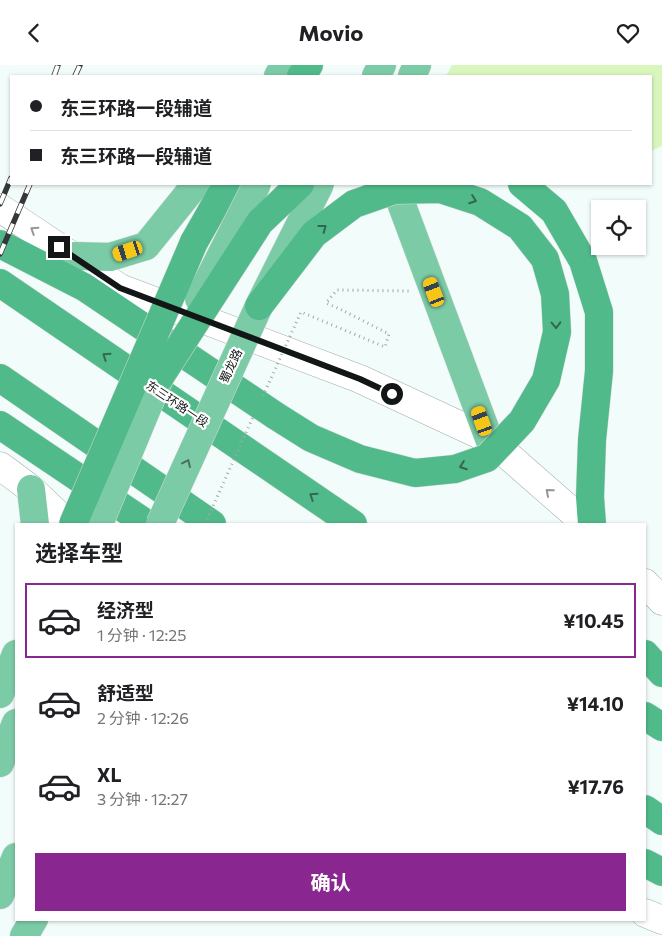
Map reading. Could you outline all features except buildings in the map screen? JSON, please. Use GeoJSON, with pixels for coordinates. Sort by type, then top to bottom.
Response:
{"type":"FeatureCollection","features":[{"type":"Feature","properties":{"kind":"highway"},"geometry":{"type":"LineString","coordinates":[[73,523],[194,242],[226,185]]}},
{"type":"Feature","properties":{"kind":"highway"},"geometry":{"type":"LineString","coordinates":[[160,377],[260,222],[299,185]]}},
{"type":"Feature","properties":{"kind":"highway"},"geometry":{"type":"LineString","coordinates":[[523,185],[554,211],[583,261],[599,312],[599,371],[592,440],[590,497],[592,523]]}},
{"type":"Feature","properties":{"kind":"highway"},"geometry":{"type":"LineString","coordinates":[[0,244],[84,287],[311,438],[360,459],[415,473],[455,469],[487,457],[522,421],[546,380],[556,333],[555,294],[545,259],[520,227],[480,202],[440,189],[394,190],[354,205],[314,235],[259,306]]}},
{"type":"Feature","properties":{"kind":"highway","name":"东三环路一段"},"geometry":{"type":"LineString","coordinates":[[0,283],[352,523]]}},
{"type":"Feature","properties":{"kind":"highway"},"geometry":{"type":"LineString","coordinates":[[0,378],[211,523]]}},
{"type":"Feature","properties":{"kind":"highway"},"geometry":{"type":"LineString","coordinates":[[0,425],[146,523]]}},
{"type":"Feature","properties":{"kind":"highway"},"geometry":{"type":"LineString","coordinates":[[646,655],[662,673]]}},
{"type":"Feature","properties":{"kind":"highway"},"geometry":{"type":"LineString","coordinates":[[646,717],[662,727]]}},
{"type":"Feature","properties":{"kind":"highway"},"geometry":{"type":"LineString","coordinates":[[646,810],[662,821]]}},
{"type":"Feature","properties":{"kind":"highway"},"geometry":{"type":"LineString","coordinates":[[646,864],[662,872]]}},
{"type":"Feature","properties":{"kind":"main road"},"geometry":{"type":"LineString","coordinates":[[74,256],[110,257],[146,246],[195,185]]}},
{"type":"Feature","properties":{"kind":"main road"},"geometry":{"type":"LineString","coordinates":[[99,523],[160,377],[256,185]]}},
{"type":"Feature","properties":{"kind":"main road","name":"蜀龙路"},"geometry":{"type":"LineString","coordinates":[[160,523],[259,306],[320,185]]}},
{"type":"Feature","properties":{"kind":"main road"},"geometry":{"type":"LineString","coordinates":[[394,185],[489,439]]}},
{"type":"Feature","properties":{"kind":"main road"},"geometry":{"type":"LineString","coordinates":[[0,208],[120,288],[360,379],[489,439],[585,523]]}},
{"type":"Feature","properties":{"kind":"main road"},"geometry":{"type":"LineString","coordinates":[[0,466],[31,489],[67,523]]}},
{"type":"Feature","properties":{"kind":"main road"},"geometry":{"type":"LineString","coordinates":[[31,489],[35,523]]}},
{"type":"Feature","properties":{"kind":"main road"},"geometry":{"type":"LineString","coordinates":[[646,584],[662,601]]}},
{"type":"Feature","properties":{"kind":"main road"},"geometry":{"type":"LineString","coordinates":[[0,694],[15,656]]}},
{"type":"Feature","properties":{"kind":"main road"},"geometry":{"type":"LineString","coordinates":[[0,763],[15,726]]}},
{"type":"Feature","properties":{"kind":"main road"},"geometry":{"type":"LineString","coordinates":[[0,895],[15,859]]}},
{"type":"Feature","properties":{"kind":"main road"},"geometry":{"type":"LineString","coordinates":[[646,913],[662,920]]}},
{"type":"Feature","properties":{"kind":"main road"},"geometry":{"type":"LineString","coordinates":[[24,936],[33,921]]}},
{"type":"Feature","properties":{"kind":"path"},"geometry":{"type":"LineString","coordinates":[[205,523],[264,408],[301,312],[385,347],[389,334],[326,303],[337,290],[410,291]]}},
{"type":"Feature","properties":{"kind":"green space"},"geometry":{"type":"Polygon","coordinates":[[[452,65],[662,65],[662,146],[652,151],[652,75],[447,75],[452,65]]]}},
{"type":"Feature","properties":{"kind":"railway"},"geometry":{"type":"LineString","coordinates":[[54,75],[58,65]]}},
{"type":"Feature","properties":{"kind":"railway"},"geometry":{"type":"LineString","coordinates":[[75,75],[80,65]]}},
{"type":"Feature","properties":{"kind":"railway"},"geometry":{"type":"LineString","coordinates":[[0,204],[10,180]]}},
{"type":"Feature","properties":{"kind":"railway"},"geometry":{"type":"LineString","coordinates":[[0,254],[30,185]]}},
{"type":"Feature","properties":{"kind":"route"},"geometry":{"type":"LineString","coordinates":[[59,247],[120,288],[360,379],[392,394]]}}]}
